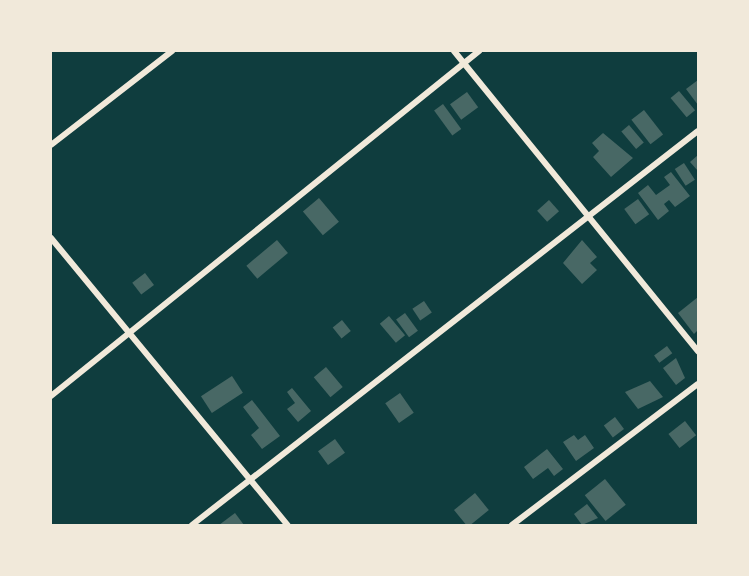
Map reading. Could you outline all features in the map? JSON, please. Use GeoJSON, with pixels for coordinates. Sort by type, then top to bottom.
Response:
{"type":"FeatureCollection","features":[{"type":"Feature","properties":{"kind":"street"},"geometry":{"type":"LineString","coordinates":[[51,145],[172,51]]}},
{"type":"Feature","properties":{"kind":"street"},"geometry":{"type":"LineString","coordinates":[[454,51],[592,214],[698,351]]}},
{"type":"Feature","properties":{"kind":"street"},"geometry":{"type":"LineString","coordinates":[[51,396],[129,336],[479,51]]}},
{"type":"Feature","properties":{"kind":"street"},"geometry":{"type":"LineString","coordinates":[[192,525],[698,131]]}},
{"type":"Feature","properties":{"kind":"street"},"geometry":{"type":"LineString","coordinates":[[51,238],[129,336],[254,479],[288,525]]}},
{"type":"Feature","properties":{"kind":"street"},"geometry":{"type":"LineString","coordinates":[[512,525],[698,384]]}},
{"type":"Feature","properties":{"kind":"building"},"geometry":{"type":"Polygon","coordinates":[[[698,80],[698,105],[686,89],[698,80]]]}},
{"type":"Feature","properties":{"kind":"building"},"geometry":{"type":"Polygon","coordinates":[[[679,91],[695,110],[687,117],[671,98],[679,91]]]}},
{"type":"Feature","properties":{"kind":"building"},"geometry":{"type":"Polygon","coordinates":[[[467,92],[478,107],[461,120],[450,104],[467,92]]]}},
{"type":"Feature","properties":{"kind":"building"},"geometry":{"type":"Polygon","coordinates":[[[443,104],[461,129],[452,136],[434,110],[443,104]]]}},
{"type":"Feature","properties":{"kind":"building"},"geometry":{"type":"Polygon","coordinates":[[[644,110],[663,134],[650,144],[631,120],[644,110]]]}},
{"type":"Feature","properties":{"kind":"building"},"geometry":{"type":"Polygon","coordinates":[[[629,125],[644,143],[636,149],[621,131],[629,125]]]}},
{"type":"Feature","properties":{"kind":"building"},"geometry":{"type":"Polygon","coordinates":[[[603,133],[633,158],[611,177],[593,157],[599,151],[592,143],[603,133]]]}},
{"type":"Feature","properties":{"kind":"building"},"geometry":{"type":"Polygon","coordinates":[[[698,155],[698,171],[690,162],[698,155]]]}},
{"type":"Feature","properties":{"kind":"building"},"geometry":{"type":"Polygon","coordinates":[[[684,163],[695,180],[686,186],[675,169],[684,163]]]}},
{"type":"Feature","properties":{"kind":"building"},"geometry":{"type":"Polygon","coordinates":[[[671,172],[690,196],[675,207],[669,200],[664,204],[669,211],[658,220],[638,193],[648,185],[656,195],[670,185],[664,177],[671,172]]]}},
{"type":"Feature","properties":{"kind":"building"},"geometry":{"type":"Polygon","coordinates":[[[319,198],[339,222],[323,235],[303,211],[319,198]]]}},
{"type":"Feature","properties":{"kind":"building"},"geometry":{"type":"Polygon","coordinates":[[[638,199],[649,214],[635,224],[624,209],[638,199]]]}},
{"type":"Feature","properties":{"kind":"building"},"geometry":{"type":"Polygon","coordinates":[[[549,200],[559,211],[547,222],[537,211],[549,200]]]}},
{"type":"Feature","properties":{"kind":"building"},"geometry":{"type":"Polygon","coordinates":[[[277,240],[288,253],[257,279],[246,266],[277,240]]]}},
{"type":"Feature","properties":{"kind":"building"},"geometry":{"type":"Polygon","coordinates":[[[582,240],[597,257],[590,263],[597,270],[582,284],[563,263],[582,240]]]}},
{"type":"Feature","properties":{"kind":"building"},"geometry":{"type":"Polygon","coordinates":[[[145,273],[154,285],[141,295],[132,283],[145,273]]]}},
{"type":"Feature","properties":{"kind":"building"},"geometry":{"type":"Polygon","coordinates":[[[698,297],[698,330],[694,334],[678,313],[698,297]]]}},
{"type":"Feature","properties":{"kind":"building"},"geometry":{"type":"Polygon","coordinates":[[[424,301],[432,313],[420,320],[412,309],[424,301]]]}},
{"type":"Feature","properties":{"kind":"building"},"geometry":{"type":"Polygon","coordinates":[[[405,313],[418,331],[409,337],[396,319],[405,313]]]}},
{"type":"Feature","properties":{"kind":"building"},"geometry":{"type":"Polygon","coordinates":[[[389,316],[405,335],[396,343],[380,324],[389,316]]]}},
{"type":"Feature","properties":{"kind":"building"},"geometry":{"type":"Polygon","coordinates":[[[342,320],[351,331],[341,338],[333,328],[342,320]]]}},
{"type":"Feature","properties":{"kind":"building"},"geometry":{"type":"Polygon","coordinates":[[[667,346],[672,353],[659,363],[654,355],[667,346]]]}},
{"type":"Feature","properties":{"kind":"building"},"geometry":{"type":"Polygon","coordinates":[[[676,358],[685,378],[676,385],[663,368],[676,358]]]}},
{"type":"Feature","properties":{"kind":"building"},"geometry":{"type":"Polygon","coordinates":[[[326,367],[343,387],[330,397],[314,377],[326,367]]]}},
{"type":"Feature","properties":{"kind":"building"},"geometry":{"type":"Polygon","coordinates":[[[232,376],[243,393],[212,413],[201,396],[232,376]]]}},
{"type":"Feature","properties":{"kind":"building"},"geometry":{"type":"Polygon","coordinates":[[[650,381],[663,397],[638,409],[625,392],[650,381]]]}},
{"type":"Feature","properties":{"kind":"building"},"geometry":{"type":"Polygon","coordinates":[[[292,388],[311,411],[298,422],[287,409],[295,403],[287,392],[292,388]]]}},
{"type":"Feature","properties":{"kind":"building"},"geometry":{"type":"Polygon","coordinates":[[[400,393],[414,413],[399,423],[385,403],[400,393]]]}},
{"type":"Feature","properties":{"kind":"building"},"geometry":{"type":"Polygon","coordinates":[[[252,400],[280,436],[262,449],[251,435],[259,428],[243,407],[252,400]]]}},
{"type":"Feature","properties":{"kind":"building"},"geometry":{"type":"Polygon","coordinates":[[[615,417],[624,429],[613,437],[604,425],[615,417]]]}},
{"type":"Feature","properties":{"kind":"building"},"geometry":{"type":"Polygon","coordinates":[[[685,421],[696,435],[680,448],[668,434],[685,421]]]}},
{"type":"Feature","properties":{"kind":"building"},"geometry":{"type":"Polygon","coordinates":[[[574,435],[578,440],[585,435],[594,448],[576,461],[563,442],[574,435]]]}},
{"type":"Feature","properties":{"kind":"building"},"geometry":{"type":"Polygon","coordinates":[[[335,439],[345,453],[328,465],[318,451],[335,439]]]}},
{"type":"Feature","properties":{"kind":"building"},"geometry":{"type":"Polygon","coordinates":[[[547,449],[563,469],[554,476],[548,468],[533,479],[524,467],[547,449]]]}},
{"type":"Feature","properties":{"kind":"building"},"geometry":{"type":"Polygon","coordinates":[[[605,479],[626,505],[606,521],[585,495],[605,479]]]}},
{"type":"Feature","properties":{"kind":"building"},"geometry":{"type":"Polygon","coordinates":[[[475,493],[489,510],[470,525],[466,525],[454,510],[475,493]]]}},
{"type":"Feature","properties":{"kind":"building"},"geometry":{"type":"Polygon","coordinates":[[[587,504],[598,518],[582,525],[574,514],[587,504]]]}},
{"type":"Feature","properties":{"kind":"building"},"geometry":{"type":"Polygon","coordinates":[[[235,513],[244,525],[219,525],[235,513]]]}}]}
